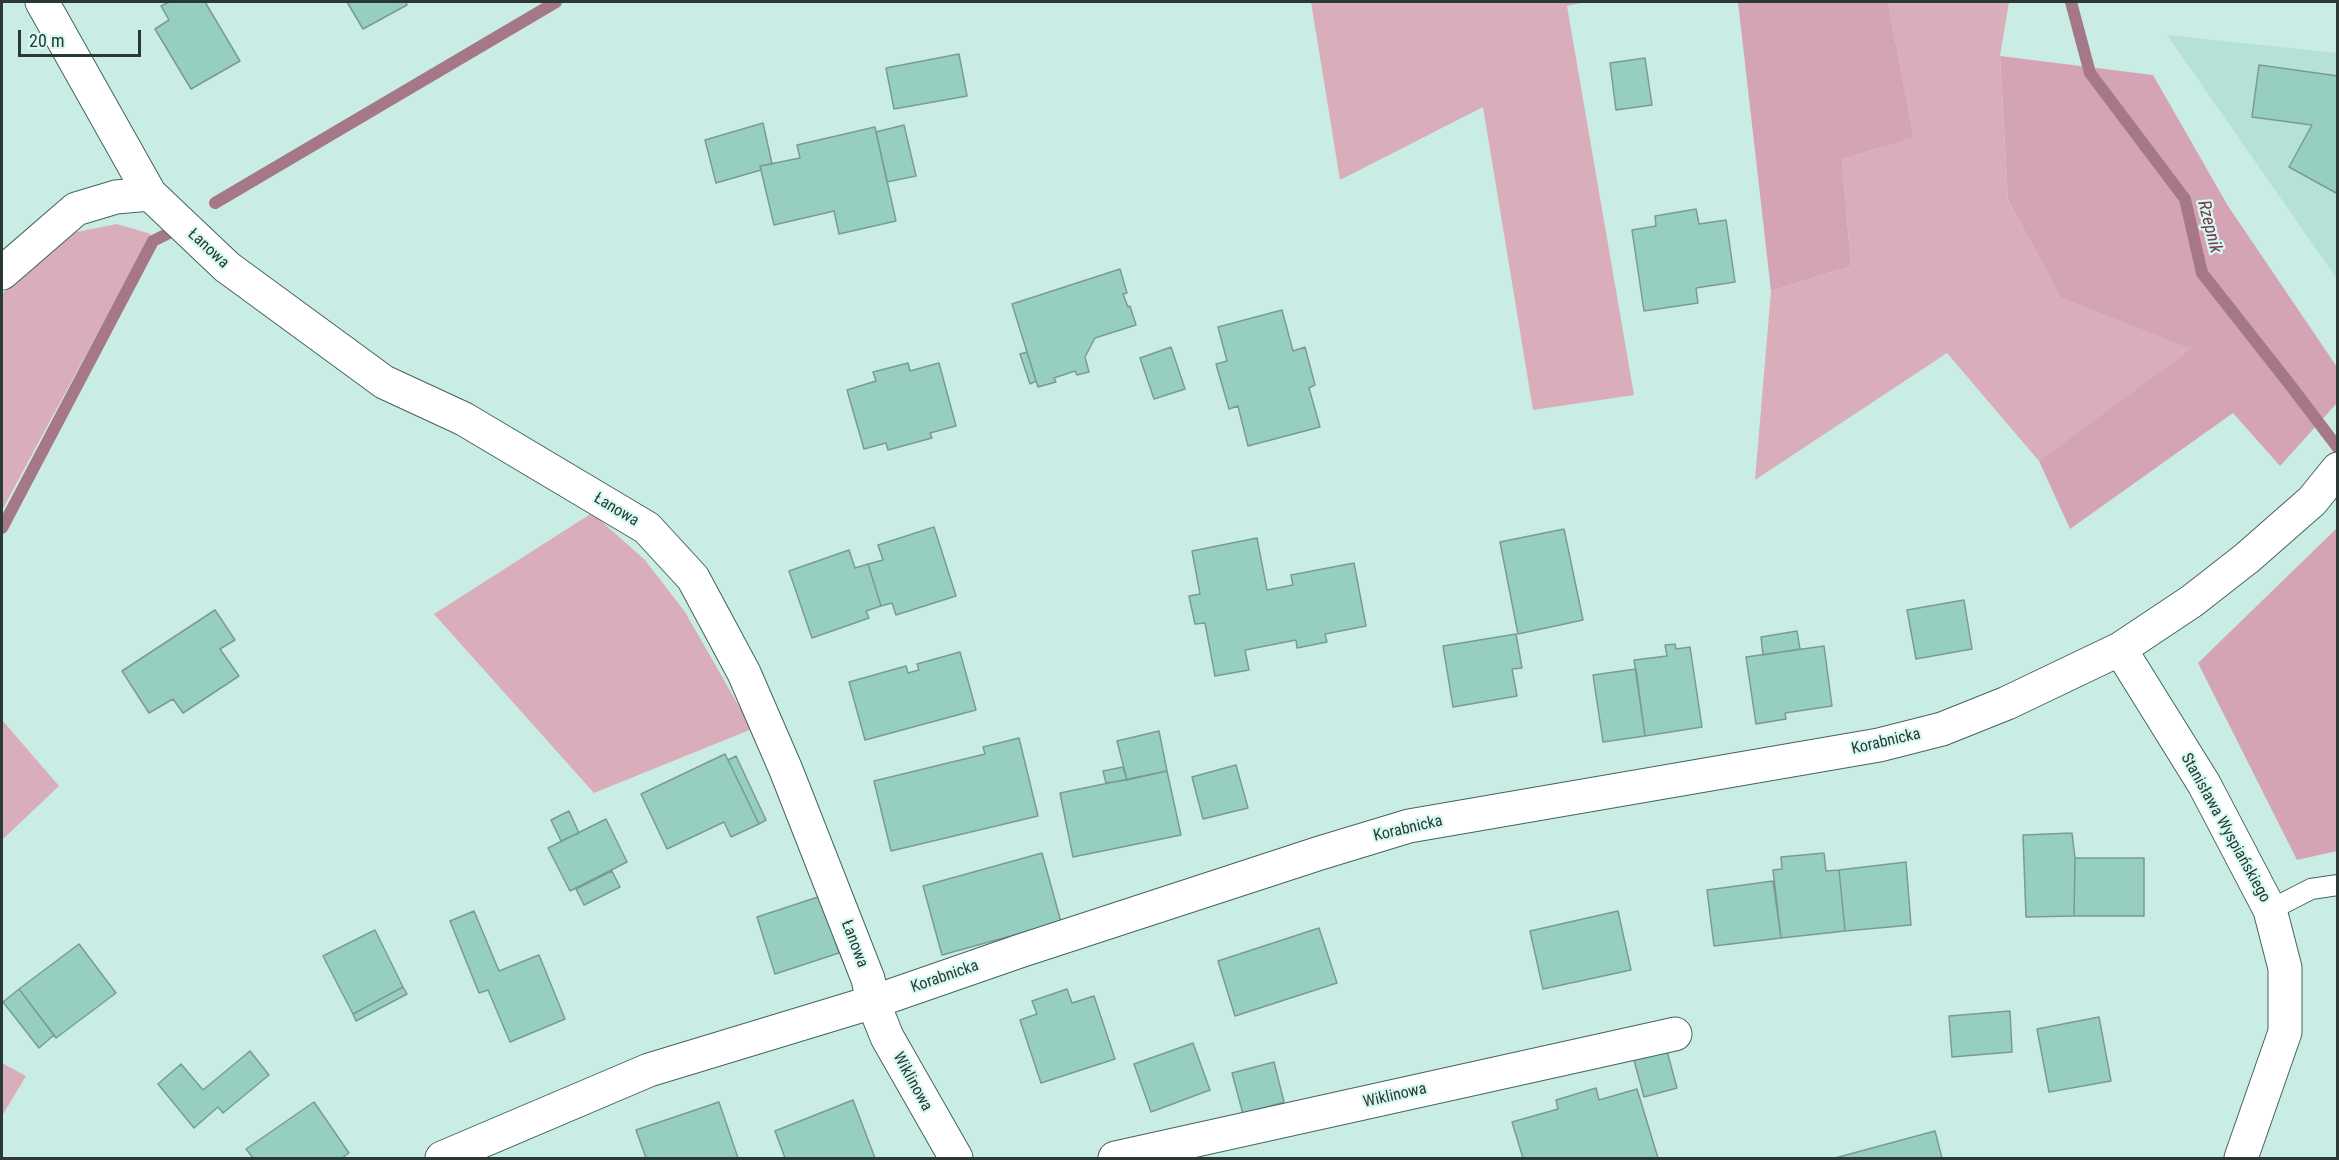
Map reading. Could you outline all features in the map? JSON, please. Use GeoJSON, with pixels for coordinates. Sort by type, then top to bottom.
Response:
{"type":"FeatureCollection","features":[{"type":"Feature","properties":{"kind":"street","name":"Łanowa"},"geometry":{"type":"LineString","coordinates":[[42,2],[150,195],[227,267],[384,382],[464,419],[647,528],[693,578],[744,673],[786,770],[867,979],[873,1002]]}},
{"type":"Feature","properties":{"kind":"street"},"geometry":{"type":"LineString","coordinates":[[2,273],[76,209],[116,197],[150,195]]}},
{"type":"Feature","properties":{"kind":"street","name":"Korabnicka"},"geometry":{"type":"LineString","coordinates":[[442,1158],[649,1070],[873,1002],[1020,951],[1409,826],[1879,745],[1942,729],[2007,703],[2120,649],[2200,596],[2247,558],[2312,501],[2337,469]]}},
{"type":"Feature","properties":{"kind":"street","name":"Stanisława Wyspiańskiego"},"geometry":{"type":"LineString","coordinates":[[2120,649],[2204,784],[2270,910],[2285,968],[2285,1032],[2241,1158]]}},
{"type":"Feature","properties":{"kind":"street","name":"Wiklinowa"},"geometry":{"type":"LineString","coordinates":[[873,1002],[887,1037],[956,1158]]}},
{"type":"Feature","properties":{"kind":"street","name":"Wiklinowa"},"geometry":{"type":"LineString","coordinates":[[1115,1158],[1675,1034]]}},
{"type":"Feature","properties":{"kind":"lane"},"geometry":{"type":"LineString","coordinates":[[2270,910],[2311,889],[2337,885]]}},
{"type":"Feature","properties":{"kind":"shaded area"},"geometry":{"type":"Polygon","coordinates":[[[1311,2],[1585,2],[1567,6],[1634,395],[1533,410],[1483,107],[1340,180],[1311,2]]]}},
{"type":"Feature","properties":{"kind":"shaded area"},"geometry":{"type":"Polygon","coordinates":[[[1738,2],[1888,2],[1914,138],[1842,159],[1851,266],[1771,291],[1738,2]]]}},
{"type":"Feature","properties":{"kind":"shaded area"},"geometry":{"type":"Polygon","coordinates":[[[1888,2],[2009,2],[2000,56],[2008,200],[2061,298],[2192,349],[2039,461],[1947,353],[1755,480],[1771,291],[1851,266],[1842,159],[1914,138],[1888,2]]]}},
{"type":"Feature","properties":{"kind":"shaded area"},"geometry":{"type":"Polygon","coordinates":[[[2167,35],[2337,53],[2337,279],[2167,35]]]}},
{"type":"Feature","properties":{"kind":"shaded area"},"geometry":{"type":"Polygon","coordinates":[[[2000,56],[2153,75],[2228,206],[2337,367],[2337,403],[2280,466],[2233,413],[2070,529],[2039,461],[2191,349],[2061,298],[2008,200],[2000,56]]]}},
{"type":"Feature","properties":{"kind":"shaded area"},"geometry":{"type":"Polygon","coordinates":[[[117,224],[151,234],[2,510],[2,295],[18,273],[71,233],[117,224]]]}},
{"type":"Feature","properties":{"kind":"shaded area"},"geometry":{"type":"Polygon","coordinates":[[[592,513],[645,560],[685,612],[752,729],[594,793],[434,614],[592,513]]]}},
{"type":"Feature","properties":{"kind":"shaded area"},"geometry":{"type":"Polygon","coordinates":[[[2337,528],[2337,851],[2297,860],[2198,663],[2337,528]]]}},
{"type":"Feature","properties":{"kind":"shaded area"},"geometry":{"type":"Polygon","coordinates":[[[2,720],[59,786],[2,840],[2,720]]]}},
{"type":"Feature","properties":{"kind":"shaded area"},"geometry":{"type":"Polygon","coordinates":[[[2,1063],[26,1076],[2,1116],[2,1063]]]}},
{"type":"Feature","properties":{"kind":"building"},"geometry":{"type":"Polygon","coordinates":[[[169,2],[205,2],[240,61],[191,89],[155,29],[169,20],[161,6],[169,2]]]}},
{"type":"Feature","properties":{"kind":"building"},"geometry":{"type":"Polygon","coordinates":[[[347,2],[406,2],[407,5],[363,29],[347,2]]]}},
{"type":"Feature","properties":{"kind":"building"},"geometry":{"type":"Polygon","coordinates":[[[959,54],[967,96],[894,109],[886,68],[959,54]]]}},
{"type":"Feature","properties":{"kind":"building"},"geometry":{"type":"Polygon","coordinates":[[[1645,58],[1652,105],[1616,110],[1610,63],[1645,58]]]}},
{"type":"Feature","properties":{"kind":"building"},"geometry":{"type":"Polygon","coordinates":[[[2259,65],[2338,76],[2338,194],[2289,167],[2312,125],[2252,117],[2259,65]]]}},
{"type":"Feature","properties":{"kind":"building"},"geometry":{"type":"Polygon","coordinates":[[[763,123],[772,164],[760,166],[761,170],[716,183],[705,140],[763,123]]]}},
{"type":"Feature","properties":{"kind":"building"},"geometry":{"type":"Polygon","coordinates":[[[904,125],[916,176],[887,182],[876,132],[904,125]]]}},
{"type":"Feature","properties":{"kind":"building"},"geometry":{"type":"Polygon","coordinates":[[[875,127],[896,221],[839,234],[834,211],[774,225],[760,166],[800,158],[797,145],[875,127]]]}},
{"type":"Feature","properties":{"kind":"building"},"geometry":{"type":"Polygon","coordinates":[[[1696,209],[1699,224],[1726,220],[1735,282],[1696,288],[1698,303],[1644,311],[1632,230],[1656,226],[1655,216],[1696,209]]]}},
{"type":"Feature","properties":{"kind":"building"},"geometry":{"type":"Polygon","coordinates":[[[1120,269],[1127,293],[1123,294],[1128,307],[1130,306],[1136,325],[1095,338],[1085,357],[1089,372],[1077,375],[1075,371],[1054,378],[1056,382],[1038,387],[1012,304],[1120,269]]]}},
{"type":"Feature","properties":{"kind":"building"},"geometry":{"type":"Polygon","coordinates":[[[1282,310],[1293,351],[1305,347],[1315,385],[1309,388],[1320,427],[1248,446],[1238,406],[1229,409],[1216,364],[1227,361],[1218,327],[1282,310]]]}},
{"type":"Feature","properties":{"kind":"building"},"geometry":{"type":"Polygon","coordinates":[[[1171,347],[1185,389],[1154,399],[1140,358],[1171,347]]]}},
{"type":"Feature","properties":{"kind":"building"},"geometry":{"type":"Polygon","coordinates":[[[1027,352],[1036,381],[1030,384],[1020,354],[1027,352]]]}},
{"type":"Feature","properties":{"kind":"building"},"geometry":{"type":"Polygon","coordinates":[[[908,363],[910,371],[939,363],[956,426],[930,433],[932,438],[888,450],[886,443],[864,449],[847,390],[876,381],[873,372],[908,363]]]}},
{"type":"Feature","properties":{"kind":"building"},"geometry":{"type":"Polygon","coordinates":[[[934,527],[956,596],[896,615],[892,603],[881,606],[868,564],[883,560],[878,545],[934,527]]]}},
{"type":"Feature","properties":{"kind":"building"},"geometry":{"type":"Polygon","coordinates":[[[1564,529],[1583,620],[1518,634],[1500,542],[1564,529]]]}},
{"type":"Feature","properties":{"kind":"building"},"geometry":{"type":"Polygon","coordinates":[[[1257,538],[1267,590],[1293,585],[1291,575],[1354,563],[1366,626],[1325,634],[1327,642],[1297,648],[1296,640],[1245,650],[1249,670],[1215,676],[1205,623],[1195,624],[1189,596],[1200,594],[1192,551],[1257,538]]]}},
{"type":"Feature","properties":{"kind":"building"},"geometry":{"type":"Polygon","coordinates":[[[849,550],[855,568],[868,564],[881,606],[866,611],[869,618],[812,638],[789,571],[849,550]]]}},
{"type":"Feature","properties":{"kind":"building"},"geometry":{"type":"Polygon","coordinates":[[[1964,600],[1972,649],[1916,659],[1907,610],[1964,600]]]}},
{"type":"Feature","properties":{"kind":"building"},"geometry":{"type":"Polygon","coordinates":[[[215,610],[235,640],[220,649],[239,676],[183,713],[173,699],[149,713],[122,671],[215,610]]]}},
{"type":"Feature","properties":{"kind":"building"},"geometry":{"type":"Polygon","coordinates":[[[1797,631],[1800,649],[1763,655],[1761,637],[1797,631]]]}},
{"type":"Feature","properties":{"kind":"building"},"geometry":{"type":"Polygon","coordinates":[[[1516,634],[1522,668],[1512,669],[1517,696],[1453,707],[1443,646],[1516,634]]]}},
{"type":"Feature","properties":{"kind":"building"},"geometry":{"type":"Polygon","coordinates":[[[1675,644],[1676,649],[1690,647],[1702,727],[1645,736],[1634,660],[1667,656],[1665,645],[1675,644]]]}},
{"type":"Feature","properties":{"kind":"building"},"geometry":{"type":"Polygon","coordinates":[[[1824,646],[1832,706],[1785,713],[1786,719],[1756,724],[1746,657],[1824,646]]]}},
{"type":"Feature","properties":{"kind":"building"},"geometry":{"type":"Polygon","coordinates":[[[960,652],[976,710],[865,740],[849,682],[906,666],[908,673],[919,670],[917,664],[960,652]]]}},
{"type":"Feature","properties":{"kind":"building"},"geometry":{"type":"Polygon","coordinates":[[[1636,669],[1645,736],[1603,742],[1593,675],[1636,669]]]}},
{"type":"Feature","properties":{"kind":"building"},"geometry":{"type":"Polygon","coordinates":[[[1159,731],[1167,771],[1127,780],[1117,741],[1159,731]]]}},
{"type":"Feature","properties":{"kind":"building"},"geometry":{"type":"Polygon","coordinates":[[[1019,738],[1038,816],[891,851],[874,781],[985,754],[983,747],[1019,738]]]}},
{"type":"Feature","properties":{"kind":"building"},"geometry":{"type":"Polygon","coordinates":[[[725,754],[759,824],[731,837],[724,822],[667,849],[641,794],[725,754]]]}},
{"type":"Feature","properties":{"kind":"building"},"geometry":{"type":"Polygon","coordinates":[[[736,756],[766,820],[759,824],[728,760],[736,756]]]}},
{"type":"Feature","properties":{"kind":"building"},"geometry":{"type":"Polygon","coordinates":[[[1236,765],[1248,808],[1203,819],[1192,777],[1236,765]]]}},
{"type":"Feature","properties":{"kind":"building"},"geometry":{"type":"Polygon","coordinates":[[[1123,767],[1127,780],[1106,783],[1103,771],[1123,767]]]}},
{"type":"Feature","properties":{"kind":"building"},"geometry":{"type":"Polygon","coordinates":[[[1167,771],[1181,835],[1073,857],[1060,793],[1167,771]]]}},
{"type":"Feature","properties":{"kind":"building"},"geometry":{"type":"Polygon","coordinates":[[[569,811],[579,833],[561,841],[551,820],[569,811]]]}},
{"type":"Feature","properties":{"kind":"building"},"geometry":{"type":"Polygon","coordinates":[[[606,819],[627,862],[570,891],[548,848],[606,819]]]}},
{"type":"Feature","properties":{"kind":"building"},"geometry":{"type":"Polygon","coordinates":[[[2072,833],[2075,858],[2074,916],[2026,917],[2023,835],[2072,833]]]}},
{"type":"Feature","properties":{"kind":"building"},"geometry":{"type":"Polygon","coordinates":[[[1042,853],[1061,922],[942,955],[923,886],[1042,853]]]}},
{"type":"Feature","properties":{"kind":"building"},"geometry":{"type":"Polygon","coordinates":[[[1824,853],[1826,871],[1839,870],[1845,931],[1781,938],[1773,870],[1782,869],[1781,857],[1824,853]]]}},
{"type":"Feature","properties":{"kind":"building"},"geometry":{"type":"Polygon","coordinates":[[[2075,858],[2144,858],[2144,916],[2074,916],[2075,858]]]}},
{"type":"Feature","properties":{"kind":"building"},"geometry":{"type":"Polygon","coordinates":[[[1906,862],[1911,925],[1845,931],[1839,870],[1906,862]]]}},
{"type":"Feature","properties":{"kind":"building"},"geometry":{"type":"Polygon","coordinates":[[[612,871],[620,887],[584,905],[576,889],[612,871]]]}},
{"type":"Feature","properties":{"kind":"building"},"geometry":{"type":"Polygon","coordinates":[[[1773,881],[1781,938],[1714,946],[1707,890],[1773,881]]]}},
{"type":"Feature","properties":{"kind":"building"},"geometry":{"type":"Polygon","coordinates":[[[821,896],[839,953],[775,974],[757,917],[821,896]]]}},
{"type":"Feature","properties":{"kind":"building"},"geometry":{"type":"Polygon","coordinates":[[[474,911],[499,971],[539,955],[565,1019],[510,1042],[488,990],[479,993],[450,921],[474,911]]]}},
{"type":"Feature","properties":{"kind":"building"},"geometry":{"type":"Polygon","coordinates":[[[1618,911],[1631,970],[1543,989],[1530,931],[1618,911]]]}},
{"type":"Feature","properties":{"kind":"building"},"geometry":{"type":"Polygon","coordinates":[[[1319,928],[1337,983],[1235,1016],[1218,961],[1319,928]]]}},
{"type":"Feature","properties":{"kind":"building"},"geometry":{"type":"Polygon","coordinates":[[[375,930],[403,987],[353,1014],[323,956],[375,930]]]}},
{"type":"Feature","properties":{"kind":"building"},"geometry":{"type":"Polygon","coordinates":[[[79,944],[116,993],[56,1038],[19,989],[79,944]]]}},
{"type":"Feature","properties":{"kind":"building"},"geometry":{"type":"Polygon","coordinates":[[[403,987],[407,994],[356,1021],[353,1014],[403,987]]]}},
{"type":"Feature","properties":{"kind":"building"},"geometry":{"type":"Polygon","coordinates":[[[19,989],[54,1035],[39,1048],[3,1002],[19,989]]]}},
{"type":"Feature","properties":{"kind":"building"},"geometry":{"type":"Polygon","coordinates":[[[1067,989],[1072,1003],[1094,996],[1115,1059],[1041,1083],[1020,1020],[1037,1014],[1032,1001],[1067,989]]]}},
{"type":"Feature","properties":{"kind":"building"},"geometry":{"type":"Polygon","coordinates":[[[2010,1011],[2012,1052],[1952,1057],[1949,1016],[2010,1011]]]}},
{"type":"Feature","properties":{"kind":"building"},"geometry":{"type":"Polygon","coordinates":[[[2099,1017],[2111,1081],[2049,1092],[2037,1029],[2099,1017]]]}},
{"type":"Feature","properties":{"kind":"building"},"geometry":{"type":"Polygon","coordinates":[[[1193,1043],[1210,1090],[1151,1112],[1134,1064],[1193,1043]]]}},
{"type":"Feature","properties":{"kind":"building"},"geometry":{"type":"Polygon","coordinates":[[[250,1051],[269,1075],[223,1113],[218,1107],[194,1128],[158,1084],[181,1064],[203,1090],[250,1051]]]}},
{"type":"Feature","properties":{"kind":"building"},"geometry":{"type":"Polygon","coordinates":[[[1667,1051],[1677,1088],[1644,1097],[1634,1060],[1667,1051]]]}},
{"type":"Feature","properties":{"kind":"building"},"geometry":{"type":"Polygon","coordinates":[[[1274,1062],[1284,1102],[1243,1114],[1232,1073],[1274,1062]]]}},
{"type":"Feature","properties":{"kind":"building"},"geometry":{"type":"Polygon","coordinates":[[[1596,1088],[1599,1100],[1637,1089],[1658,1158],[1523,1158],[1512,1122],[1558,1109],[1556,1100],[1596,1088]]]}},
{"type":"Feature","properties":{"kind":"building"},"geometry":{"type":"Polygon","coordinates":[[[853,1100],[875,1158],[785,1158],[775,1131],[853,1100]]]}},
{"type":"Feature","properties":{"kind":"building"},"geometry":{"type":"Polygon","coordinates":[[[314,1102],[349,1153],[342,1158],[253,1158],[246,1149],[314,1102]]]}},
{"type":"Feature","properties":{"kind":"building"},"geometry":{"type":"Polygon","coordinates":[[[719,1102],[738,1158],[646,1158],[636,1130],[719,1102]]]}},
{"type":"Feature","properties":{"kind":"building"},"geometry":{"type":"Polygon","coordinates":[[[1935,1131],[1942,1158],[1835,1158],[1935,1131]]]}},
{"type":"Feature","properties":{"kind":"waterway"},"geometry":{"type":"LineString","coordinates":[[215,203],[556,2]]}},
{"type":"Feature","properties":{"kind":"waterway","name":"Rzepnik"},"geometry":{"type":"LineString","coordinates":[[2071,2],[2090,73],[2185,199],[2202,273],[2338,448]]}},
{"type":"Feature","properties":{"kind":"waterway"},"geometry":{"type":"LineString","coordinates":[[2,528],[153,241],[171,232]]}}]}
